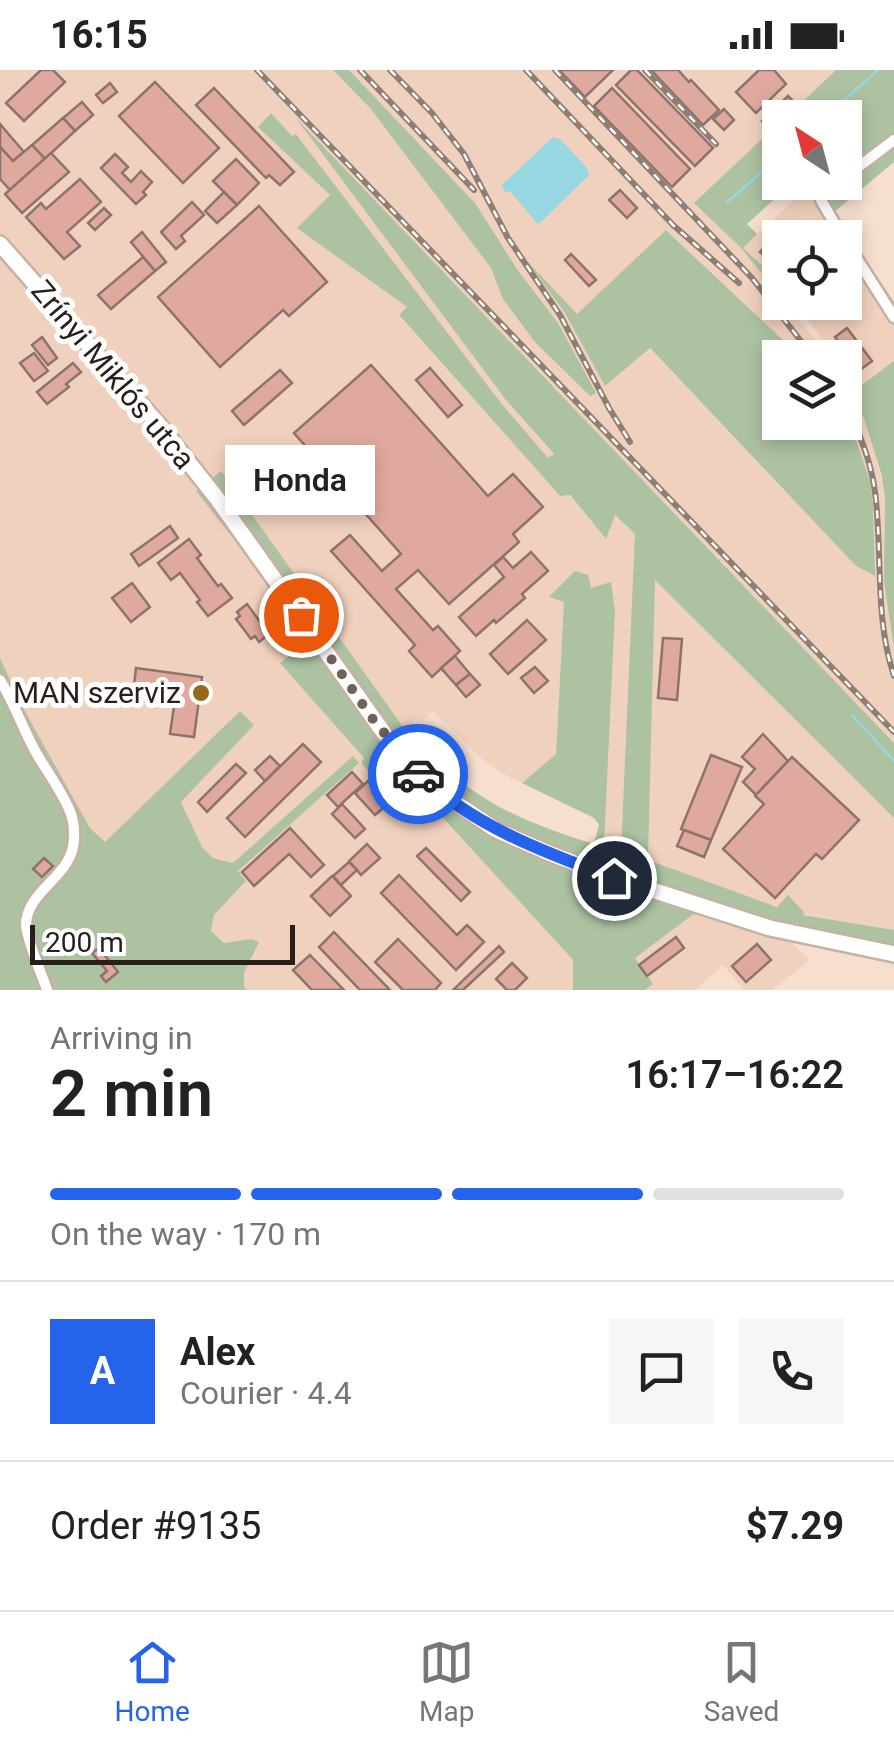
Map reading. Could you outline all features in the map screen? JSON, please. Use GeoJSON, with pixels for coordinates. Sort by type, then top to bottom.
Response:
{"type":"FeatureCollection","features":[{"type":"Feature","properties":{"kind":"main road","name":"Zrínyi Miklós utca"},"geometry":{"type":"LineString","coordinates":[[0,244],[158,424],[216,497],[396,750],[434,788],[496,830],[574,864],[770,928],[894,954]]}},
{"type":"Feature","properties":{"kind":"street"},"geometry":{"type":"LineString","coordinates":[[862,165],[894,140]]}},
{"type":"Feature","properties":{"kind":"street"},"geometry":{"type":"LineString","coordinates":[[862,267],[894,317]]}},
{"type":"Feature","properties":{"kind":"street"},"geometry":{"type":"LineString","coordinates":[[0,680],[73,821],[74,845],[67,864],[33,903],[27,919],[27,931],[47,990]]}},
{"type":"Feature","properties":{"kind":"shaded area"},"geometry":{"type":"Polygon","coordinates":[[[0,70],[333,70],[370,108],[491,268],[503,299],[558,323],[517,269],[475,203],[349,70],[836,70],[803,100],[762,100],[762,139],[694,203],[762,274],[762,320],[799,320],[815,340],[783,340],[667,230],[577,314],[534,271],[565,313],[606,385],[649,348],[856,566],[874,576],[870,481],[856,440],[862,440],[862,414],[872,438],[885,498],[884,581],[894,649],[894,743],[304,127],[506,400],[554,455],[548,459],[297,135],[292,136],[271,113],[258,127],[330,195],[298,228],[408,308],[399,316],[560,496],[569,495],[605,538],[614,515],[635,534],[621,852],[604,847],[615,611],[590,588],[550,598],[564,601],[556,754],[522,783],[483,760],[433,711],[421,721],[417,718],[411,723],[415,728],[408,734],[221,472],[197,491],[311,637],[280,663],[405,809],[421,795],[573,960],[573,990],[247,990],[244,973],[251,939],[224,943],[211,931],[214,915],[246,882],[238,871],[353,756],[233,863],[213,858],[202,847],[181,802],[253,726],[240,711],[105,842],[90,828],[22,706],[0,658],[0,70]]]}},
{"type":"Feature","properties":{"kind":"shaded area"},"geometry":{"type":"Polygon","coordinates":[[[794,200],[815,200],[828,220],[773,220],[794,200]]]}},
{"type":"Feature","properties":{"kind":"shaded area"},"geometry":{"type":"Polygon","coordinates":[[[762,230],[762,266],[743,248],[762,230]]]}},
{"type":"Feature","properties":{"kind":"shaded area"},"geometry":{"type":"Polygon","coordinates":[[[862,275],[894,326],[894,361],[862,384],[862,340],[823,340],[808,320],[862,320],[862,275]]]}},
{"type":"Feature","properties":{"kind":"shaded area"},"geometry":{"type":"Polygon","coordinates":[[[654,579],[894,818],[894,930],[801,914],[648,860],[654,579]]]}},
{"type":"Feature","properties":{"kind":"shaded area"},"geometry":{"type":"Polygon","coordinates":[[[699,910],[784,935],[810,960],[772,990],[744,990],[723,965],[695,990],[645,990],[652,983],[635,958],[699,910]]]}},
{"type":"Feature","properties":{"kind":"green space"},"geometry":{"type":"Polygon","coordinates":[[[333,70],[349,70],[475,203],[517,269],[558,323],[596,393],[590,396],[534,341],[503,299],[491,268],[370,108],[333,70]]]}},
{"type":"Feature","properties":{"kind":"green space"},"geometry":{"type":"Polygon","coordinates":[[[836,70],[894,70],[894,162],[862,189],[862,100],[804,100],[836,70]]]}},
{"type":"Feature","properties":{"kind":"green space"},"geometry":{"type":"Polygon","coordinates":[[[271,113],[292,136],[296,134],[501,403],[548,458],[554,454],[506,400],[296,118],[894,743],[894,818],[655,580],[648,860],[777,907],[788,895],[803,915],[894,930],[894,954],[699,910],[635,958],[653,984],[645,990],[573,990],[573,960],[422,795],[404,810],[280,663],[311,637],[196,491],[221,471],[408,734],[445,769],[486,799],[538,825],[594,844],[599,825],[594,818],[522,783],[556,754],[564,602],[549,597],[575,571],[588,575],[591,588],[611,582],[615,611],[604,846],[621,851],[635,534],[615,515],[606,539],[570,495],[560,496],[399,315],[407,307],[297,228],[330,195],[258,127],[271,113]]]}},
{"type":"Feature","properties":{"kind":"green space"},"geometry":{"type":"Polygon","coordinates":[[[762,139],[762,200],[773,200],[747,224],[757,234],[743,248],[762,265],[762,274],[741,248],[694,203],[762,139]]]}},
{"type":"Feature","properties":{"kind":"green space"},"geometry":{"type":"Polygon","coordinates":[[[815,200],[848,200],[834,212],[839,220],[827,220],[815,200]]]}},
{"type":"Feature","properties":{"kind":"green space"},"geometry":{"type":"Polygon","coordinates":[[[666,230],[783,340],[762,340],[762,440],[856,440],[870,481],[875,576],[856,566],[650,348],[605,386],[565,313],[527,261],[577,314],[666,230]]]}},
{"type":"Feature","properties":{"kind":"green space"},"geometry":{"type":"Polygon","coordinates":[[[862,254],[894,302],[894,326],[862,275],[862,254]]]}},
{"type":"Feature","properties":{"kind":"green space"},"geometry":{"type":"Polygon","coordinates":[[[894,361],[894,649],[884,581],[885,498],[862,414],[862,385],[894,361]]]}},
{"type":"Feature","properties":{"kind":"green space"},"geometry":{"type":"Polygon","coordinates":[[[0,658],[22,706],[90,828],[105,842],[240,711],[254,725],[181,802],[202,847],[213,858],[233,863],[353,756],[359,763],[238,871],[246,881],[214,915],[211,931],[224,943],[251,939],[259,942],[244,973],[247,990],[0,990],[0,658]]]}},
{"type":"Feature","properties":{"kind":"water"},"geometry":{"type":"Polygon","coordinates":[[[553,137],[560,139],[589,175],[537,223],[501,186],[553,137]]]}},
{"type":"Feature","properties":{"kind":"building"},"geometry":{"type":"Polygon","coordinates":[[[41,70],[53,70],[65,82],[24,121],[6,103],[41,70]]]}},
{"type":"Feature","properties":{"kind":"building"},"geometry":{"type":"Polygon","coordinates":[[[559,70],[613,70],[585,97],[559,70]]]}},
{"type":"Feature","properties":{"kind":"building"},"geometry":{"type":"Polygon","coordinates":[[[631,70],[637,70],[713,148],[695,166],[616,85],[631,70]]]}},
{"type":"Feature","properties":{"kind":"building"},"geometry":{"type":"Polygon","coordinates":[[[651,70],[678,70],[719,110],[703,125],[651,70]]]}},
{"type":"Feature","properties":{"kind":"building"},"geometry":{"type":"Polygon","coordinates":[[[759,70],[774,70],[786,84],[769,100],[762,100],[762,107],[756,113],[736,92],[759,70]]]}},
{"type":"Feature","properties":{"kind":"building"},"geometry":{"type":"Polygon","coordinates":[[[155,82],[219,148],[183,183],[119,116],[155,82]]]}},
{"type":"Feature","properties":{"kind":"building"},"geometry":{"type":"Polygon","coordinates":[[[110,83],[117,92],[103,103],[96,95],[110,83]]]}},
{"type":"Feature","properties":{"kind":"building"},"geometry":{"type":"Polygon","coordinates":[[[214,88],[294,172],[280,185],[269,175],[266,178],[196,105],[214,88]]]}},
{"type":"Feature","properties":{"kind":"building"},"geometry":{"type":"Polygon","coordinates":[[[612,88],[690,169],[672,187],[594,106],[612,88]]]}},
{"type":"Feature","properties":{"kind":"building"},"geometry":{"type":"Polygon","coordinates":[[[82,102],[93,115],[75,131],[63,118],[82,102]]]}},
{"type":"Feature","properties":{"kind":"building"},"geometry":{"type":"Polygon","coordinates":[[[724,109],[734,120],[724,130],[713,119],[724,109]]]}},
{"type":"Feature","properties":{"kind":"building"},"geometry":{"type":"Polygon","coordinates":[[[63,118],[75,131],[45,159],[32,145],[63,118]]]}},
{"type":"Feature","properties":{"kind":"building"},"geometry":{"type":"Polygon","coordinates":[[[0,124],[24,152],[13,161],[0,147],[0,124]]]}},
{"type":"Feature","properties":{"kind":"building"},"geometry":{"type":"Polygon","coordinates":[[[32,145],[45,159],[10,190],[0,179],[0,147],[13,161],[32,145]]]}},
{"type":"Feature","properties":{"kind":"building"},"geometry":{"type":"Polygon","coordinates":[[[51,153],[69,172],[22,213],[5,194],[51,153]]]}},
{"type":"Feature","properties":{"kind":"building"},"geometry":{"type":"Polygon","coordinates":[[[115,154],[128,167],[122,173],[131,182],[141,171],[152,182],[136,204],[101,168],[115,154]]]}},
{"type":"Feature","properties":{"kind":"building"},"geometry":{"type":"Polygon","coordinates":[[[236,159],[259,183],[237,205],[213,181],[236,159]]]}},
{"type":"Feature","properties":{"kind":"building"},"geometry":{"type":"Polygon","coordinates":[[[80,179],[101,202],[67,232],[80,246],[64,259],[26,217],[41,203],[46,209],[80,179]]]}},
{"type":"Feature","properties":{"kind":"building"},"geometry":{"type":"Polygon","coordinates":[[[620,190],[637,208],[627,218],[609,200],[620,190]]]}},
{"type":"Feature","properties":{"kind":"building"},"geometry":{"type":"Polygon","coordinates":[[[224,192],[237,205],[217,223],[205,211],[224,192]]]}},
{"type":"Feature","properties":{"kind":"building"},"geometry":{"type":"Polygon","coordinates":[[[192,202],[204,215],[181,236],[185,241],[176,249],[161,232],[192,202]]]}},
{"type":"Feature","properties":{"kind":"building"},"geometry":{"type":"Polygon","coordinates":[[[259,206],[327,282],[289,316],[283,310],[220,367],[158,297],[259,206]]]}},
{"type":"Feature","properties":{"kind":"building"},"geometry":{"type":"Polygon","coordinates":[[[104,208],[111,215],[95,230],[88,223],[104,208]]]}},
{"type":"Feature","properties":{"kind":"building"},"geometry":{"type":"Polygon","coordinates":[[[142,232],[166,262],[155,271],[131,242],[142,232]]]}},
{"type":"Feature","properties":{"kind":"building"},"geometry":{"type":"Polygon","coordinates":[[[571,254],[596,280],[589,286],[565,260],[571,254]]]}},
{"type":"Feature","properties":{"kind":"building"},"geometry":{"type":"Polygon","coordinates":[[[143,257],[155,271],[111,309],[98,295],[143,257]]]}},
{"type":"Feature","properties":{"kind":"building"},"geometry":{"type":"Polygon","coordinates":[[[847,328],[856,340],[837,340],[835,337],[847,328]]]}},
{"type":"Feature","properties":{"kind":"building"},"geometry":{"type":"Polygon","coordinates":[[[42,337],[57,358],[48,365],[32,345],[42,337]]]}},
{"type":"Feature","properties":{"kind":"building"},"geometry":{"type":"Polygon","coordinates":[[[862,348],[872,361],[862,368],[862,348]]]}},
{"type":"Feature","properties":{"kind":"building"},"geometry":{"type":"Polygon","coordinates":[[[34,353],[48,371],[34,381],[20,363],[34,353]]]}},
{"type":"Feature","properties":{"kind":"building"},"geometry":{"type":"Polygon","coordinates":[[[73,363],[81,372],[47,404],[37,392],[73,363]]]}},
{"type":"Feature","properties":{"kind":"building"},"geometry":{"type":"Polygon","coordinates":[[[371,365],[488,496],[513,474],[543,507],[513,534],[519,542],[449,604],[418,570],[396,589],[433,630],[438,626],[460,651],[432,677],[409,651],[415,645],[331,551],[350,535],[382,571],[401,554],[294,433],[371,365]]]}},
{"type":"Feature","properties":{"kind":"building"},"geometry":{"type":"Polygon","coordinates":[[[430,368],[462,405],[448,417],[416,380],[430,368]]]}},
{"type":"Feature","properties":{"kind":"building"},"geometry":{"type":"Polygon","coordinates":[[[280,370],[292,383],[244,425],[232,411],[280,370]]]}},
{"type":"Feature","properties":{"kind":"building"},"geometry":{"type":"Polygon","coordinates":[[[170,526],[178,538],[139,566],[131,554],[170,526]]]}},
{"type":"Feature","properties":{"kind":"building"},"geometry":{"type":"Polygon","coordinates":[[[189,539],[201,555],[197,558],[232,598],[208,616],[180,573],[171,580],[158,563],[189,539]]]}},
{"type":"Feature","properties":{"kind":"building"},"geometry":{"type":"Polygon","coordinates":[[[531,552],[548,571],[522,594],[525,598],[476,636],[459,617],[504,577],[494,565],[503,557],[513,568],[531,552]]]}},
{"type":"Feature","properties":{"kind":"building"},"geometry":{"type":"Polygon","coordinates":[[[132,583],[150,607],[131,622],[112,598],[132,583]]]}},
{"type":"Feature","properties":{"kind":"building"},"geometry":{"type":"Polygon","coordinates":[[[247,604],[269,634],[259,642],[255,636],[251,639],[236,619],[240,616],[237,612],[247,604]]]}},
{"type":"Feature","properties":{"kind":"building"},"geometry":{"type":"Polygon","coordinates":[[[527,620],[546,640],[508,674],[490,654],[527,620]]]}},
{"type":"Feature","properties":{"kind":"building"},"geometry":{"type":"Polygon","coordinates":[[[663,638],[682,639],[677,700],[658,698],[663,638]]]}},
{"type":"Feature","properties":{"kind":"building"},"geometry":{"type":"Polygon","coordinates":[[[455,656],[470,674],[456,685],[441,668],[455,656]]]}},
{"type":"Feature","properties":{"kind":"building"},"geometry":{"type":"Polygon","coordinates":[[[535,667],[548,681],[534,693],[521,678],[535,667]]]}},
{"type":"Feature","properties":{"kind":"building"},"geometry":{"type":"Polygon","coordinates":[[[136,668],[202,677],[194,737],[170,734],[174,706],[159,704],[160,697],[133,694],[136,668]]]}},
{"type":"Feature","properties":{"kind":"building"},"geometry":{"type":"Polygon","coordinates":[[[470,674],[480,685],[466,697],[456,685],[470,674]]]}},
{"type":"Feature","properties":{"kind":"building"},"geometry":{"type":"Polygon","coordinates":[[[763,734],[788,761],[756,795],[743,782],[755,769],[742,757],[763,734]]]}},
{"type":"Feature","properties":{"kind":"building"},"geometry":{"type":"Polygon","coordinates":[[[303,744],[321,762],[245,837],[227,818],[303,744]]]}},
{"type":"Feature","properties":{"kind":"building"},"geometry":{"type":"Polygon","coordinates":[[[711,755],[742,767],[711,840],[681,829],[711,755]]]}},
{"type":"Feature","properties":{"kind":"building"},"geometry":{"type":"Polygon","coordinates":[[[270,756],[280,766],[265,781],[255,770],[270,756]]]}},
{"type":"Feature","properties":{"kind":"building"},"geometry":{"type":"Polygon","coordinates":[[[792,757],[859,820],[822,859],[816,854],[775,898],[723,849],[764,804],[755,796],[792,757]]]}},
{"type":"Feature","properties":{"kind":"building"},"geometry":{"type":"Polygon","coordinates":[[[236,764],[246,773],[207,812],[198,802],[236,764]]]}},
{"type":"Feature","properties":{"kind":"building"},"geometry":{"type":"Polygon","coordinates":[[[352,772],[363,784],[338,807],[327,795],[352,772]]]}},
{"type":"Feature","properties":{"kind":"building"},"geometry":{"type":"Polygon","coordinates":[[[368,781],[388,804],[375,815],[355,793],[368,781]]]}},
{"type":"Feature","properties":{"kind":"building"},"geometry":{"type":"Polygon","coordinates":[[[416,797],[425,806],[415,816],[407,807],[416,797]]]}},
{"type":"Feature","properties":{"kind":"building"},"geometry":{"type":"Polygon","coordinates":[[[342,804],[365,829],[355,838],[332,814],[342,804]]]}},
{"type":"Feature","properties":{"kind":"building"},"geometry":{"type":"Polygon","coordinates":[[[290,828],[324,865],[311,877],[289,854],[254,886],[242,872],[290,828]]]}},
{"type":"Feature","properties":{"kind":"building"},"geometry":{"type":"Polygon","coordinates":[[[684,830],[711,840],[704,857],[677,846],[684,830]]]}},
{"type":"Feature","properties":{"kind":"building"},"geometry":{"type":"Polygon","coordinates":[[[367,844],[380,858],[361,875],[349,861],[367,844]]]}},
{"type":"Feature","properties":{"kind":"building"},"geometry":{"type":"Polygon","coordinates":[[[426,848],[470,892],[461,901],[417,856],[426,848]]]}},
{"type":"Feature","properties":{"kind":"building"},"geometry":{"type":"Polygon","coordinates":[[[44,858],[53,866],[42,877],[33,869],[44,858]]]}},
{"type":"Feature","properties":{"kind":"building"},"geometry":{"type":"Polygon","coordinates":[[[349,862],[357,870],[341,885],[333,876],[349,862]]]}},
{"type":"Feature","properties":{"kind":"building"},"geometry":{"type":"Polygon","coordinates":[[[399,875],[457,935],[467,925],[484,942],[456,970],[381,893],[399,875]]]}},
{"type":"Feature","properties":{"kind":"building"},"geometry":{"type":"Polygon","coordinates":[[[332,876],[351,896],[330,916],[311,896],[332,876]]]}},
{"type":"Feature","properties":{"kind":"building"},"geometry":{"type":"Polygon","coordinates":[[[334,932],[390,990],[360,990],[319,947],[334,932]]]}},
{"type":"Feature","properties":{"kind":"building"},"geometry":{"type":"Polygon","coordinates":[[[676,937],[684,948],[647,976],[639,965],[676,937]]]}},
{"type":"Feature","properties":{"kind":"building"},"geometry":{"type":"Polygon","coordinates":[[[398,939],[441,983],[435,990],[403,990],[375,962],[398,939]]]}},
{"type":"Feature","properties":{"kind":"building"},"geometry":{"type":"Polygon","coordinates":[[[757,944],[771,960],[746,982],[732,966],[757,944]]]}},
{"type":"Feature","properties":{"kind":"building"},"geometry":{"type":"Polygon","coordinates":[[[499,946],[504,952],[463,990],[453,990],[499,946]]]}},
{"type":"Feature","properties":{"kind":"building"},"geometry":{"type":"Polygon","coordinates":[[[99,948],[118,972],[106,982],[101,976],[107,971],[92,953],[99,948]]]}},
{"type":"Feature","properties":{"kind":"building"},"geometry":{"type":"Polygon","coordinates":[[[310,955],[344,990],[312,990],[293,970],[310,955]]]}},
{"type":"Feature","properties":{"kind":"building"},"geometry":{"type":"Polygon","coordinates":[[[512,963],[527,978],[515,990],[507,990],[496,979],[512,963]]]}},
{"type":"Feature","properties":{"kind":"waterway"},"geometry":{"type":"LineString","coordinates":[[844,100],[878,70]]}},
{"type":"Feature","properties":{"kind":"waterway"},"geometry":{"type":"LineString","coordinates":[[727,202],[762,172]]}},
{"type":"Feature","properties":{"kind":"waterway"},"geometry":{"type":"LineString","coordinates":[[852,715],[894,761]]}},
{"type":"Feature","properties":{"kind":"railway"},"geometry":{"type":"LineString","coordinates":[[257,70],[894,732]]}},
{"type":"Feature","properties":{"kind":"railway"},"geometry":{"type":"LineString","coordinates":[[360,70],[474,190]]}},
{"type":"Feature","properties":{"kind":"railway"},"geometry":{"type":"LineString","coordinates":[[390,70],[432,113],[464,154],[508,238],[560,315],[630,442]]}},
{"type":"Feature","properties":{"kind":"railway"},"geometry":{"type":"LineString","coordinates":[[526,70],[673,225],[739,283]]}},
{"type":"Feature","properties":{"kind":"railway"},"geometry":{"type":"LineString","coordinates":[[555,70],[752,278],[800,340]]}},
{"type":"Feature","properties":{"kind":"railway"},"geometry":{"type":"LineString","coordinates":[[645,70],[716,144]]}},
{"type":"Feature","properties":{"kind":"railway"},"geometry":{"type":"LineString","coordinates":[[861,440],[873,480],[884,631],[894,676]]}},
{"type":"Feature","properties":{"kind":"way so far"},"geometry":{"type":"LineString","coordinates":[[301,615],[372,718],[418,774]]}},
{"type":"Feature","properties":{"kind":"place","name":"Honda"},"geometry":{"type":"Point","coordinates":[301,615]}},
{"type":"Feature","properties":{"kind":"place","name":"MAN szerviz"},"geometry":{"type":"Point","coordinates":[201,693]}},
{"type":"Feature","properties":{"kind":"route"},"geometry":{"type":"LineString","coordinates":[[418,774],[496,830],[614,878]]}}]}
